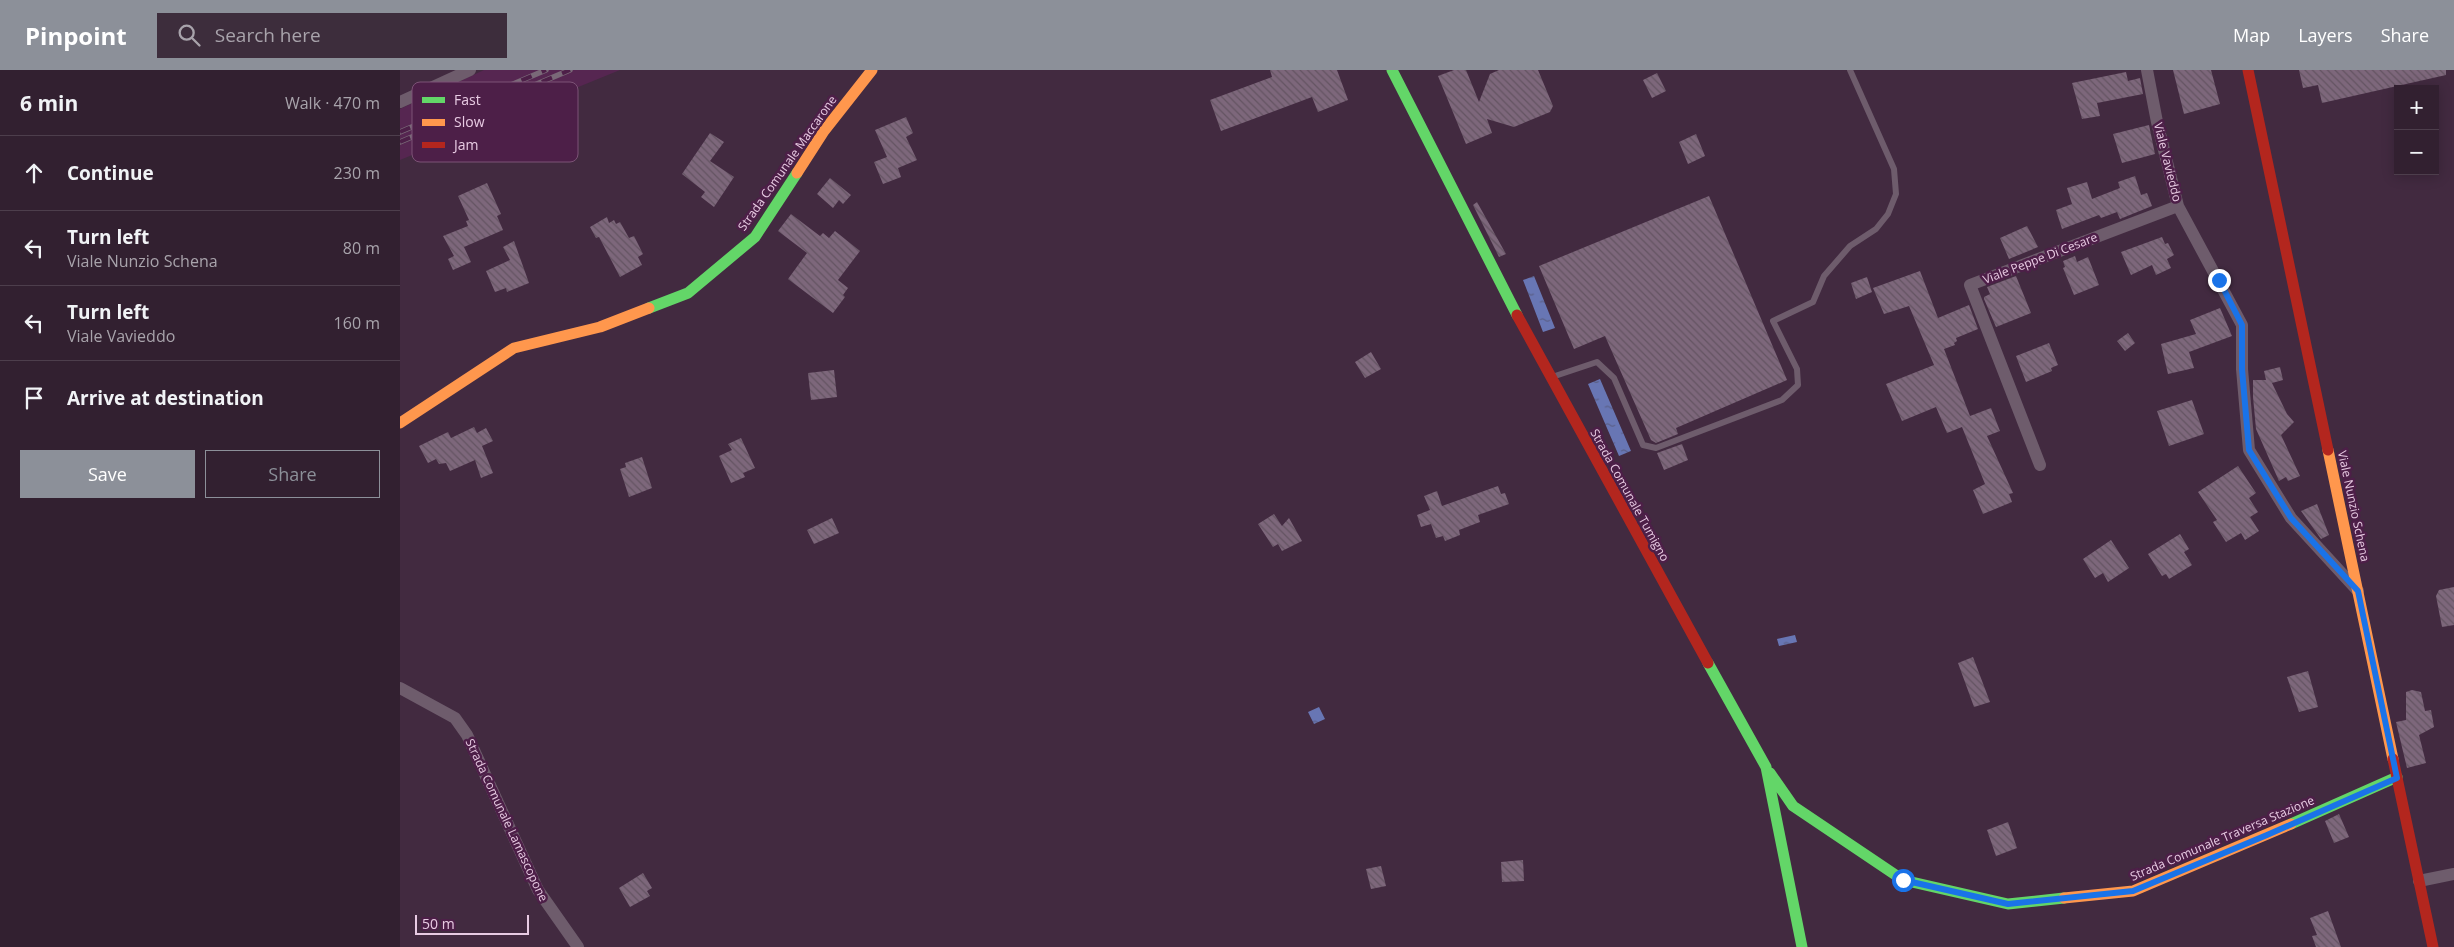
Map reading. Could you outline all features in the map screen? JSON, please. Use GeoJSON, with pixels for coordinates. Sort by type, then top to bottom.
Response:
{"type":"FeatureCollection","features":[{"type":"Feature","properties":{"kind":"street"},"geometry":{"type":"LineString","coordinates":[[444,82],[470,70]]}},
{"type":"Feature","properties":{"kind":"street","name":"Strada Comunale Maccarone"},"geometry":{"type":"LineString","coordinates":[[400,423],[514,348],[600,327],[688,293],[755,237],[824,131],[872,70]]}},
{"type":"Feature","properties":{"kind":"street","name":"Strada Comunale Tumigno"},"geometry":{"type":"LineString","coordinates":[[1392,70],[1549,378],[1766,767],[1802,947]]}},
{"type":"Feature","properties":{"kind":"street","name":"Viale Vavieddo"},"geometry":{"type":"LineString","coordinates":[[2147,70],[2157,122],[2178,206],[2242,325],[2242,369],[2249,450],[2291,518],[2358,591]]}},
{"type":"Feature","properties":{"kind":"street","name":"Viale Nunzio Schena"},"geometry":{"type":"LineString","coordinates":[[2248,70],[2433,947]]}},
{"type":"Feature","properties":{"kind":"street"},"geometry":{"type":"LineString","coordinates":[[400,102],[412,97]]}},
{"type":"Feature","properties":{"kind":"street","name":"Viale Peppe Di Cesare"},"geometry":{"type":"LineString","coordinates":[[2040,465],[1970,285],[2178,206]]}},
{"type":"Feature","properties":{"kind":"street","name":"Strada Comunale Lamascopone"},"geometry":{"type":"LineString","coordinates":[[400,688],[455,718],[467,735],[538,890],[578,947]]}},
{"type":"Feature","properties":{"kind":"street","name":"Strada Comunale Traversa Stazione"},"geometry":{"type":"LineString","coordinates":[[1766,767],[1793,806],[1903,880],[2008,904],[2133,891],[2397,778]]}},
{"type":"Feature","properties":{"kind":"street"},"geometry":{"type":"LineString","coordinates":[[2419,880],[2454,874]]}},
{"type":"Feature","properties":{"kind":"lane"},"geometry":{"type":"LineString","coordinates":[[1549,378],[1597,362],[1614,378],[1643,446],[1656,448],[1782,400],[1798,386],[1797,369],[1773,321],[1813,302],[1824,276],[1850,246],[1876,229],[1888,214],[1896,194],[1894,169],[1850,70]]}},
{"type":"Feature","properties":{"kind":"shaded area"},"geometry":{"type":"Polygon","coordinates":[[[484,70],[620,70],[578,87],[578,82],[458,82],[484,70]]]}},
{"type":"Feature","properties":{"kind":"shaded area"},"geometry":{"type":"Polygon","coordinates":[[[412,103],[412,155],[400,160],[400,109],[412,103]]]}},
{"type":"Feature","properties":{"kind":"water"},"geometry":{"type":"Polygon","coordinates":[[[1534,276],[1555,328],[1543,332],[1523,280],[1534,276]]]}},
{"type":"Feature","properties":{"kind":"water"},"geometry":{"type":"Polygon","coordinates":[[[1600,379],[1631,451],[1619,456],[1588,384],[1600,379]]]}},
{"type":"Feature","properties":{"kind":"water"},"geometry":{"type":"Polygon","coordinates":[[[1795,635],[1797,642],[1779,646],[1777,639],[1795,635]]]}},
{"type":"Feature","properties":{"kind":"water"},"geometry":{"type":"Polygon","coordinates":[[[1319,707],[1325,719],[1314,724],[1308,712],[1319,707]]]}},
{"type":"Feature","properties":{"kind":"building"},"geometry":{"type":"Polygon","coordinates":[[[1270,70],[1337,70],[1348,100],[1318,112],[1312,97],[1221,131],[1210,100],[1272,77],[1270,70]]]}},
{"type":"Feature","properties":{"kind":"building"},"geometry":{"type":"Polygon","coordinates":[[[1454,70],[1466,70],[1479,102],[1490,74],[1499,70],[1538,70],[1553,106],[1550,112],[1514,127],[1487,119],[1492,133],[1466,144],[1438,76],[1454,70]]]}},
{"type":"Feature","properties":{"kind":"building"},"geometry":{"type":"Polygon","coordinates":[[[2173,70],[2211,70],[2220,104],[2184,114],[2173,70]]]}},
{"type":"Feature","properties":{"kind":"building"},"geometry":{"type":"Polygon","coordinates":[[[2299,70],[2446,70],[2446,75],[2394,85],[2394,87],[2322,103],[2318,85],[2303,88],[2299,70]]]}},
{"type":"Feature","properties":{"kind":"building"},"geometry":{"type":"Polygon","coordinates":[[[2126,72],[2128,81],[2140,78],[2143,94],[2097,103],[2100,116],[2082,119],[2072,83],[2126,72]]]}},
{"type":"Feature","properties":{"kind":"building"},"geometry":{"type":"Polygon","coordinates":[[[1657,73],[1666,91],[1652,98],[1643,80],[1657,73]]]}},
{"type":"Feature","properties":{"kind":"building"},"geometry":{"type":"Polygon","coordinates":[[[906,117],[913,133],[906,137],[917,160],[898,168],[901,177],[883,184],[874,162],[887,157],[875,130],[906,117]]]}},
{"type":"Feature","properties":{"kind":"building"},"geometry":{"type":"Polygon","coordinates":[[[2149,125],[2155,154],[2122,163],[2113,134],[2149,125]]]}},
{"type":"Feature","properties":{"kind":"building"},"geometry":{"type":"Polygon","coordinates":[[[710,133],[724,142],[710,161],[734,177],[714,207],[701,197],[705,192],[682,174],[710,133]]]}},
{"type":"Feature","properties":{"kind":"building"},"geometry":{"type":"Polygon","coordinates":[[[1696,134],[1705,156],[1688,164],[1679,142],[1696,134]]]}},
{"type":"Feature","properties":{"kind":"building"},"geometry":{"type":"Polygon","coordinates":[[[2135,176],[2141,195],[2147,193],[2152,206],[2120,219],[2117,212],[2101,218],[2099,215],[2062,229],[2056,210],[2072,204],[2067,188],[2087,182],[2092,199],[2120,188],[2118,182],[2135,176]]]}},
{"type":"Feature","properties":{"kind":"building"},"geometry":{"type":"Polygon","coordinates":[[[830,178],[851,195],[843,204],[839,200],[833,208],[817,194],[830,178]]]}},
{"type":"Feature","properties":{"kind":"building"},"geometry":{"type":"Polygon","coordinates":[[[487,183],[501,214],[497,216],[503,230],[464,247],[471,262],[453,270],[448,259],[454,256],[443,236],[468,226],[466,221],[469,220],[458,196],[487,183]]]}},
{"type":"Feature","properties":{"kind":"building"},"geometry":{"type":"Polygon","coordinates":[[[1709,196],[1787,380],[1676,428],[1678,434],[1656,443],[1651,440],[1605,336],[1574,349],[1539,266],[1709,196]]]}},
{"type":"Feature","properties":{"kind":"building"},"geometry":{"type":"Polygon","coordinates":[[[1477,202],[1506,254],[1499,257],[1473,205],[1477,202]]]}},
{"type":"Feature","properties":{"kind":"building"},"geometry":{"type":"Polygon","coordinates":[[[791,214],[820,236],[823,233],[829,238],[835,231],[860,251],[838,280],[848,288],[843,295],[845,297],[833,313],[788,279],[807,253],[778,231],[791,214]]]}},
{"type":"Feature","properties":{"kind":"building"},"geometry":{"type":"Polygon","coordinates":[[[607,217],[609,223],[614,220],[616,224],[620,222],[629,238],[634,236],[643,254],[638,257],[642,265],[620,277],[599,237],[596,238],[590,227],[607,217]]]}},
{"type":"Feature","properties":{"kind":"building"},"geometry":{"type":"Polygon","coordinates":[[[2027,226],[2038,247],[2009,259],[2000,238],[2027,226]]]}},
{"type":"Feature","properties":{"kind":"building"},"geometry":{"type":"Polygon","coordinates":[[[2162,237],[2165,244],[2168,243],[2174,255],[2167,259],[2171,268],[2156,275],[2152,265],[2131,275],[2121,252],[2162,237]]]}},
{"type":"Feature","properties":{"kind":"building"},"geometry":{"type":"Polygon","coordinates":[[[514,241],[529,283],[507,292],[506,288],[495,292],[486,271],[510,260],[503,247],[514,241]]]}},
{"type":"Feature","properties":{"kind":"building"},"geometry":{"type":"Polygon","coordinates":[[[2075,256],[2077,262],[2088,257],[2099,285],[2074,295],[2063,268],[2065,267],[2063,261],[2075,256]]]}},
{"type":"Feature","properties":{"kind":"building"},"geometry":{"type":"Polygon","coordinates":[[[1920,271],[1938,318],[1969,305],[1978,329],[1956,338],[1955,345],[1944,349],[1970,416],[1991,408],[2000,431],[1987,436],[2013,493],[2009,494],[2012,502],[1983,514],[1973,490],[1985,484],[1962,427],[1947,433],[1936,407],[1902,421],[1886,384],[1934,365],[1909,306],[1884,314],[1873,288],[1920,271]]]}},
{"type":"Feature","properties":{"kind":"building"},"geometry":{"type":"Polygon","coordinates":[[[2016,276],[2031,313],[1996,327],[1984,299],[1984,297],[1990,294],[1987,287],[2016,276]]]}},
{"type":"Feature","properties":{"kind":"building"},"geometry":{"type":"Polygon","coordinates":[[[1867,277],[1872,292],[1856,299],[1851,283],[1867,277]]]}},
{"type":"Feature","properties":{"kind":"building"},"geometry":{"type":"Polygon","coordinates":[[[2220,308],[2232,336],[2189,352],[2194,368],[2168,374],[2161,344],[2196,334],[2190,320],[2220,308]]]}},
{"type":"Feature","properties":{"kind":"building"},"geometry":{"type":"Polygon","coordinates":[[[2128,333],[2135,343],[2125,351],[2117,341],[2128,333]]]}},
{"type":"Feature","properties":{"kind":"building"},"geometry":{"type":"Polygon","coordinates":[[[2049,343],[2058,365],[2051,368],[2052,371],[2026,382],[2016,356],[2049,343]]]}},
{"type":"Feature","properties":{"kind":"building"},"geometry":{"type":"Polygon","coordinates":[[[1371,352],[1381,369],[1365,378],[1355,362],[1371,352]]]}},
{"type":"Feature","properties":{"kind":"building"},"geometry":{"type":"Polygon","coordinates":[[[2280,367],[2283,380],[2272,383],[2287,414],[2294,422],[2281,435],[2300,476],[2288,481],[2286,477],[2279,481],[2256,429],[2253,397],[2253,380],[2266,380],[2264,371],[2280,367]]]}},
{"type":"Feature","properties":{"kind":"building"},"geometry":{"type":"Polygon","coordinates":[[[834,370],[837,397],[811,400],[808,373],[834,370]]]}},
{"type":"Feature","properties":{"kind":"building"},"geometry":{"type":"Polygon","coordinates":[[[2192,400],[2204,434],[2169,446],[2157,411],[2192,400]]]}},
{"type":"Feature","properties":{"kind":"building"},"geometry":{"type":"Polygon","coordinates":[[[474,427],[477,433],[486,428],[493,441],[482,446],[493,473],[481,478],[475,460],[450,471],[446,463],[439,464],[436,459],[428,463],[419,446],[448,432],[451,438],[474,427]]]}},
{"type":"Feature","properties":{"kind":"building"},"geometry":{"type":"Polygon","coordinates":[[[741,438],[755,468],[743,473],[745,477],[731,483],[719,456],[732,450],[728,444],[741,438]]]}},
{"type":"Feature","properties":{"kind":"building"},"geometry":{"type":"Polygon","coordinates":[[[1682,444],[1688,460],[1664,470],[1657,453],[1682,444]]]}},
{"type":"Feature","properties":{"kind":"building"},"geometry":{"type":"Polygon","coordinates":[[[642,457],[652,488],[629,497],[620,469],[626,467],[625,463],[642,457]]]}},
{"type":"Feature","properties":{"kind":"building"},"geometry":{"type":"Polygon","coordinates":[[[2238,466],[2256,493],[2249,498],[2258,512],[2250,517],[2259,531],[2245,540],[2241,533],[2226,542],[2213,522],[2217,520],[2198,492],[2238,466]]]}},
{"type":"Feature","properties":{"kind":"building"},"geometry":{"type":"Polygon","coordinates":[[[1498,486],[1501,494],[1505,493],[1509,504],[1478,515],[1480,522],[1459,530],[1460,535],[1445,541],[1443,536],[1436,538],[1431,524],[1421,527],[1417,515],[1430,510],[1424,496],[1437,491],[1442,506],[1498,486]]]}},
{"type":"Feature","properties":{"kind":"building"},"geometry":{"type":"Polygon","coordinates":[[[2317,504],[2329,535],[2321,539],[2301,511],[2317,504]]]}},
{"type":"Feature","properties":{"kind":"building"},"geometry":{"type":"Polygon","coordinates":[[[1274,514],[1282,526],[1289,518],[1302,541],[1282,551],[1278,544],[1273,547],[1258,524],[1274,514]]]}},
{"type":"Feature","properties":{"kind":"building"},"geometry":{"type":"Polygon","coordinates":[[[832,518],[839,533],[814,544],[807,530],[832,518]]]}},
{"type":"Feature","properties":{"kind":"building"},"geometry":{"type":"Polygon","coordinates":[[[2180,534],[2189,549],[2184,552],[2192,565],[2169,579],[2166,574],[2162,576],[2148,554],[2180,534]]]}},
{"type":"Feature","properties":{"kind":"building"},"geometry":{"type":"Polygon","coordinates":[[[2111,540],[2129,568],[2108,582],[2103,573],[2095,578],[2083,559],[2111,540]]]}},
{"type":"Feature","properties":{"kind":"building"},"geometry":{"type":"Polygon","coordinates":[[[2454,587],[2454,625],[2442,627],[2436,596],[2439,590],[2454,587]]]}},
{"type":"Feature","properties":{"kind":"building"},"geometry":{"type":"Polygon","coordinates":[[[1973,657],[1990,702],[1974,707],[1958,663],[1973,657]]]}},
{"type":"Feature","properties":{"kind":"building"},"geometry":{"type":"Polygon","coordinates":[[[2308,671],[2318,707],[2299,712],[2287,677],[2308,671]]]}},
{"type":"Feature","properties":{"kind":"building"},"geometry":{"type":"Polygon","coordinates":[[[2412,690],[2421,692],[2425,711],[2431,710],[2434,727],[2419,735],[2426,763],[2407,768],[2396,722],[2406,720],[2406,692],[2412,690]]]}},
{"type":"Feature","properties":{"kind":"building"},"geometry":{"type":"Polygon","coordinates":[[[2339,814],[2349,837],[2334,843],[2325,821],[2339,814]]]}},
{"type":"Feature","properties":{"kind":"building"},"geometry":{"type":"Polygon","coordinates":[[[2008,822],[2017,848],[1996,856],[1987,830],[2008,822]]]}},
{"type":"Feature","properties":{"kind":"building"},"geometry":{"type":"Polygon","coordinates":[[[1523,860],[1524,881],[1502,882],[1501,862],[1523,860]]]}},
{"type":"Feature","properties":{"kind":"building"},"geometry":{"type":"Polygon","coordinates":[[[1381,866],[1386,886],[1371,889],[1366,869],[1381,866]]]}},
{"type":"Feature","properties":{"kind":"building"},"geometry":{"type":"Polygon","coordinates":[[[643,873],[652,888],[647,891],[650,896],[630,907],[619,888],[643,873]]]}},
{"type":"Feature","properties":{"kind":"building"},"geometry":{"type":"Polygon","coordinates":[[[2328,911],[2341,947],[2316,947],[2312,936],[2317,935],[2310,918],[2328,911]]]}},
{"type":"Feature","properties":{"kind":"railway"},"geometry":{"type":"LineString","coordinates":[[518,82],[546,70]]}},
{"type":"Feature","properties":{"kind":"railway"},"geometry":{"type":"LineString","coordinates":[[542,82],[570,70]]}},
{"type":"Feature","properties":{"kind":"railway"},"geometry":{"type":"LineString","coordinates":[[400,132],[412,127]]}},
{"type":"Feature","properties":{"kind":"railway"},"geometry":{"type":"LineString","coordinates":[[400,142],[412,137]]}},
{"type":"Feature","properties":{"kind":"traffic: fast"},"geometry":{"type":"LineString","coordinates":[[1392,70],[1517,315]]}},
{"type":"Feature","properties":{"kind":"traffic: fast"},"geometry":{"type":"LineString","coordinates":[[649,308],[688,293],[755,237],[797,173]]}},
{"type":"Feature","properties":{"kind":"traffic: fast"},"geometry":{"type":"LineString","coordinates":[[1708,663],[1766,767],[1802,947]]}},
{"type":"Feature","properties":{"kind":"traffic: fast"},"geometry":{"type":"LineString","coordinates":[[1770,773],[1793,806],[1903,880],[2008,904],[2064,898]]}},
{"type":"Feature","properties":{"kind":"traffic: fast"},"geometry":{"type":"LineString","coordinates":[[2291,824],[2397,777]]}},
{"type":"Feature","properties":{"kind":"traffic: slow"},"geometry":{"type":"LineString","coordinates":[[797,173],[824,131],[872,70]]}},
{"type":"Feature","properties":{"kind":"traffic: slow"},"geometry":{"type":"LineString","coordinates":[[400,423],[514,348],[600,327],[649,308]]}},
{"type":"Feature","properties":{"kind":"traffic: slow"},"geometry":{"type":"LineString","coordinates":[[2328,450],[2393,759]]}},
{"type":"Feature","properties":{"kind":"traffic: slow"},"geometry":{"type":"LineString","coordinates":[[2064,898],[2133,891],[2291,824]]}},
{"type":"Feature","properties":{"kind":"traffic: jam"},"geometry":{"type":"LineString","coordinates":[[2248,70],[2328,450]]}},
{"type":"Feature","properties":{"kind":"traffic: jam"},"geometry":{"type":"LineString","coordinates":[[1517,315],[1708,663]]}},
{"type":"Feature","properties":{"kind":"traffic: jam"},"geometry":{"type":"LineString","coordinates":[[2393,759],[2433,947]]}},
{"type":"Feature","properties":{"kind":"route"},"geometry":{"type":"LineString","coordinates":[[1903,880],[2008,904],[2133,891],[2397,778],[2358,591],[2291,518],[2249,450],[2242,369],[2242,325],[2219,280]]}}]}
